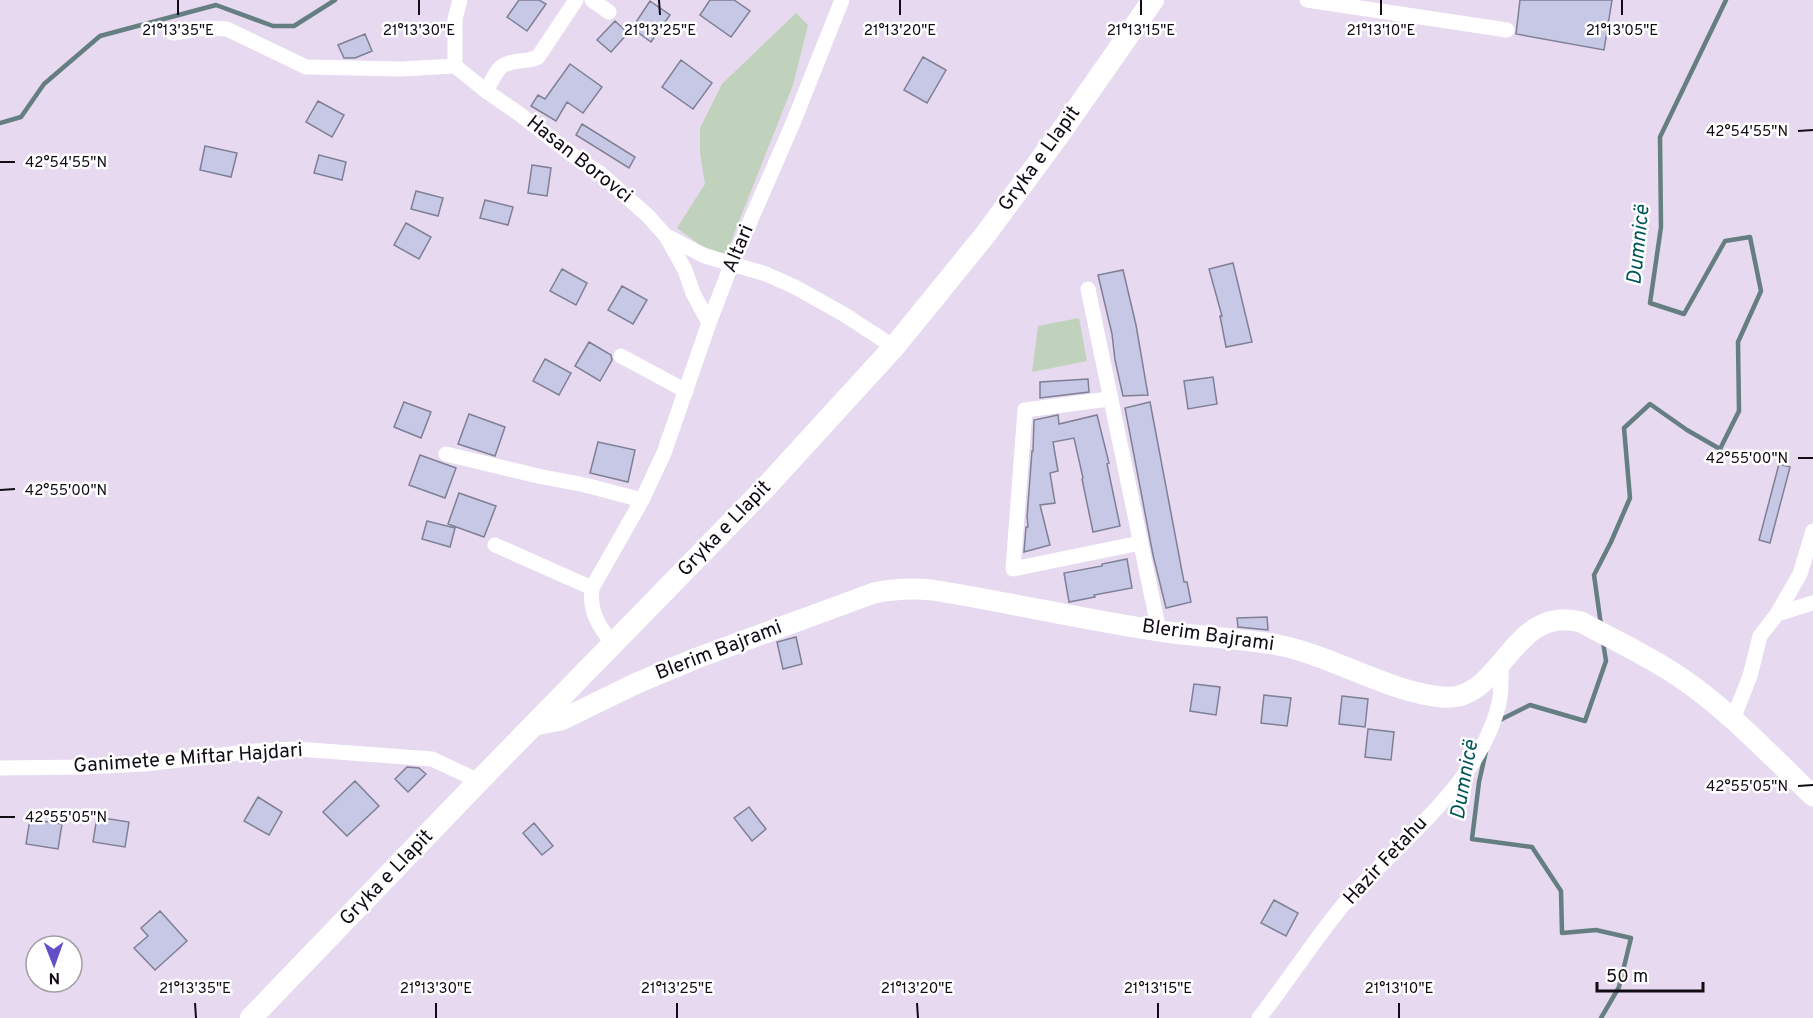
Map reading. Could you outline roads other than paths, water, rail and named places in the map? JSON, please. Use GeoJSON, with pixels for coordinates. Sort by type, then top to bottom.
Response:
{"type":"FeatureCollection","features":[{"type":"Feature","properties":{"kind":"main road","name":"Gryka e Llapit"},"geometry":{"type":"LineString","coordinates":[[251,1018],[478,781],[614,645],[766,487],[894,347],[985,235],[1058,136],[1153,0]]}},
{"type":"Feature","properties":{"kind":"street"},"geometry":{"type":"LineString","coordinates":[[173,33],[205,28],[227,29],[306,67],[389,69],[455,66],[455,19],[460,0]]}},
{"type":"Feature","properties":{"kind":"street"},"geometry":{"type":"LineString","coordinates":[[486,92],[497,71],[505,64],[538,57],[576,0]]}},
{"type":"Feature","properties":{"kind":"street"},"geometry":{"type":"LineString","coordinates":[[592,0],[609,12]]}},
{"type":"Feature","properties":{"kind":"street","name":"Altari"},"geometry":{"type":"LineString","coordinates":[[592,588],[642,500],[664,453],[732,264],[793,123],[842,0]]}},
{"type":"Feature","properties":{"kind":"street"},"geometry":{"type":"LineString","coordinates":[[1307,0],[1507,30]]}},
{"type":"Feature","properties":{"kind":"street","name":"Hasan Borovci"},"geometry":{"type":"LineString","coordinates":[[455,66],[486,92],[518,113],[623,192],[666,236],[685,270],[693,293],[709,323]]}},
{"type":"Feature","properties":{"kind":"street","name":"Hasan Borovci"},"geometry":{"type":"LineString","coordinates":[[666,236],[705,256],[766,274],[795,287],[845,315],[894,347]]}},
{"type":"Feature","properties":{"kind":"street"},"geometry":{"type":"LineString","coordinates":[[1088,289],[1159,631]]}},
{"type":"Feature","properties":{"kind":"street"},"geometry":{"type":"LineString","coordinates":[[621,356],[686,391]]}},
{"type":"Feature","properties":{"kind":"street"},"geometry":{"type":"LineString","coordinates":[[1109,399],[1025,410],[1014,568],[1140,543]]}},
{"type":"Feature","properties":{"kind":"street"},"geometry":{"type":"LineString","coordinates":[[446,454],[642,500]]}},
{"type":"Feature","properties":{"kind":"street"},"geometry":{"type":"LineString","coordinates":[[1733,719],[1750,676],[1760,636],[1777,614],[1800,574],[1813,531]]}},
{"type":"Feature","properties":{"kind":"street"},"geometry":{"type":"LineString","coordinates":[[495,545],[592,588],[590,599],[594,616],[614,645]]}},
{"type":"Feature","properties":{"kind":"street","name":"Blerim Bajrami"},"geometry":{"type":"LineString","coordinates":[[535,724],[561,720],[637,683],[697,658],[855,599],[890,590],[911,588],[932,590],[1159,631],[1279,645],[1330,660],[1396,686],[1444,698],[1460,696],[1476,688],[1534,629],[1550,621],[1570,620],[1590,627],[1638,651],[1679,676],[1733,719],[1813,796]]}},
{"type":"Feature","properties":{"kind":"street"},"geometry":{"type":"LineString","coordinates":[[1777,614],[1813,603]]}},
{"type":"Feature","properties":{"kind":"street","name":"Hazir Fetahu"},"geometry":{"type":"LineString","coordinates":[[1259,1018],[1342,906],[1459,783],[1485,742],[1499,702],[1501,662]]}},
{"type":"Feature","properties":{"kind":"street","name":"Ganimete e Miftar Hajdari"},"geometry":{"type":"LineString","coordinates":[[0,768],[144,764],[256,751],[297,749],[432,759],[478,781]]}},
{"type":"Feature","properties":{"kind":"waterway"},"geometry":{"type":"LineString","coordinates":[[0,123],[21,117],[44,84],[100,36],[216,5],[273,26],[294,26],[335,0]]}},
{"type":"Feature","properties":{"kind":"waterway","name":"Dumnicë"},"geometry":{"type":"LineString","coordinates":[[1601,625],[1594,575],[1630,498],[1624,428],[1650,404],[1687,430],[1720,449],[1739,411],[1738,342],[1761,291],[1750,237],[1725,241],[1684,314],[1650,303],[1661,227],[1660,137],[1726,0]]}},
{"type":"Feature","properties":{"kind":"waterway","name":"Dumnicë"},"geometry":{"type":"LineString","coordinates":[[1496,722],[1530,705],[1585,721],[1606,661],[1603,642]]}},
{"type":"Feature","properties":{"kind":"waterway","name":"Dumnicë"},"geometry":{"type":"LineString","coordinates":[[1486,751],[1479,782],[1472,839],[1532,847],[1561,891],[1562,933],[1596,930],[1631,938],[1619,987],[1601,1018]]}}]}
